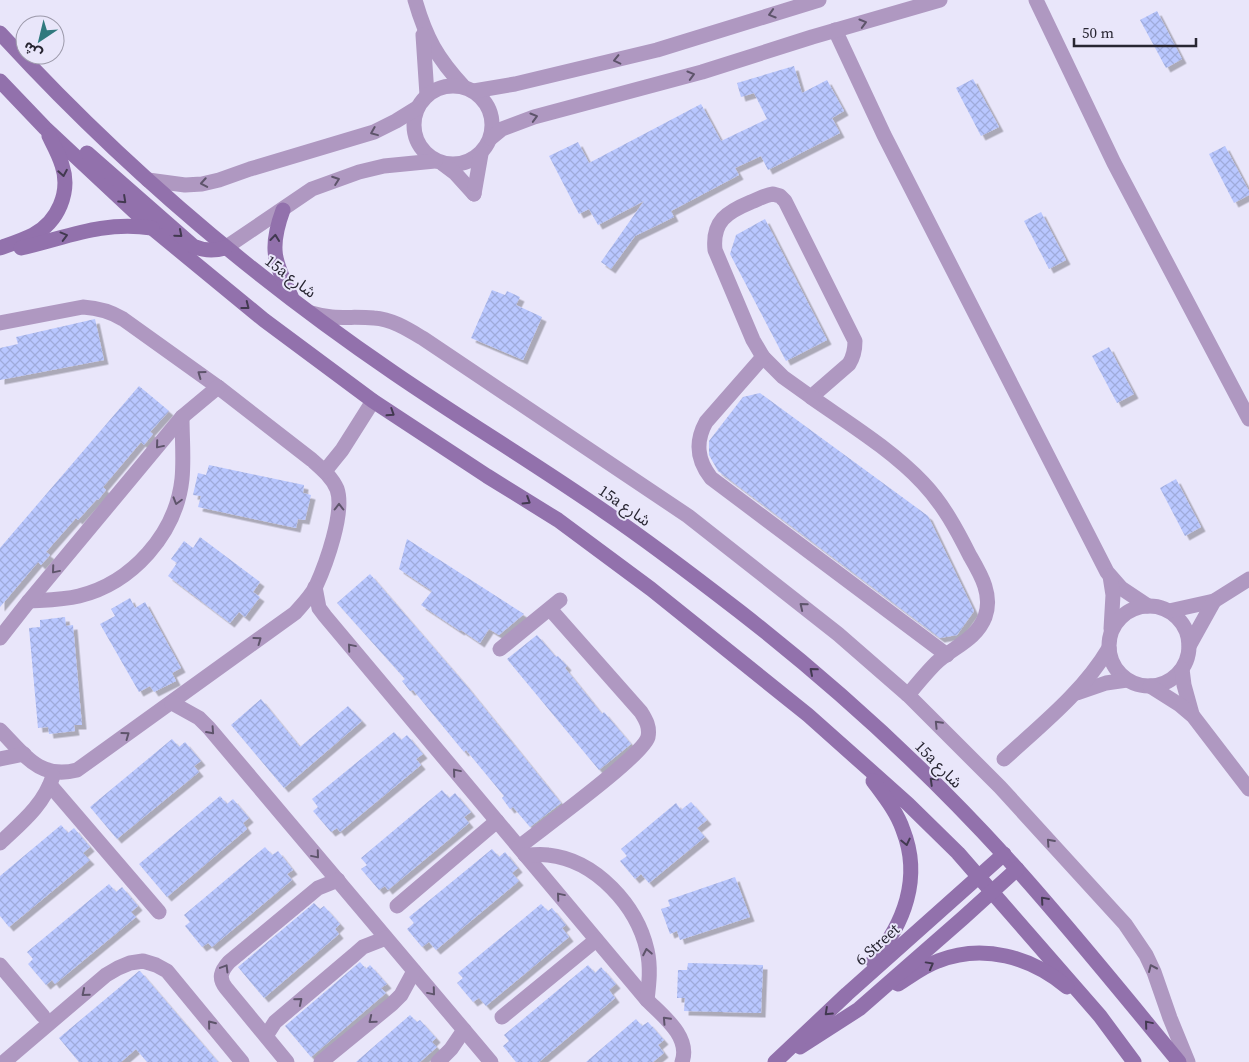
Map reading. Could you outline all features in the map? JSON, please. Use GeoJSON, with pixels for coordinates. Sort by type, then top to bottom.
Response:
{"type":"FeatureCollection","features":[{"type":"Feature","properties":{"kind":"main road","name":"15a شارع"},"geometry":{"type":"LineString","coordinates":[[0,33],[70,108],[225,248],[393,372],[606,512],[738,610],[809,667],[884,734],[1004,854],[1179,1062]]}},
{"type":"Feature","properties":{"kind":"main road"},"geometry":{"type":"LineString","coordinates":[[0,81],[46,128],[152,228],[264,320],[373,401],[573,532],[651,589],[730,652],[854,756],[908,804],[979,876],[1100,1016],[1134,1062]]}},
{"type":"Feature","properties":{"kind":"main road"},"geometry":{"type":"LineString","coordinates":[[46,128],[79,146],[193,246],[206,250],[225,248]]}},
{"type":"Feature","properties":{"kind":"main road"},"geometry":{"type":"LineString","coordinates":[[0,250],[45,228],[61,206],[64,193],[64,172],[46,128]]}},
{"type":"Feature","properties":{"kind":"main road"},"geometry":{"type":"LineString","coordinates":[[283,210],[276,230],[274,246],[280,274],[293,299]]}},
{"type":"Feature","properties":{"kind":"main road"},"geometry":{"type":"LineString","coordinates":[[0,250],[105,226],[133,225],[152,228]]}},
{"type":"Feature","properties":{"kind":"main road"},"geometry":{"type":"LineString","coordinates":[[847,994],[888,942],[903,915],[910,886],[910,855],[904,830],[892,808],[854,756]]}},
{"type":"Feature","properties":{"kind":"main road","name":"6 Street"},"geometry":{"type":"LineString","coordinates":[[776,1062],[847,994],[1004,854]]}},
{"type":"Feature","properties":{"kind":"main road","name":"6 Street"},"geometry":{"type":"LineString","coordinates":[[776,1062],[859,1009],[993,892],[1016,869]]}},
{"type":"Feature","properties":{"kind":"main road"},"geometry":{"type":"LineString","coordinates":[[859,1009],[938,961],[963,953],[990,952],[1016,958],[1041,969],[1062,983],[1100,1016]]}},
{"type":"Feature","properties":{"kind":"street"},"geometry":{"type":"LineString","coordinates":[[415,0],[422,26],[427,95]]}},
{"type":"Feature","properties":{"kind":"street"},"geometry":{"type":"LineString","coordinates":[[819,0],[657,50],[515,84],[469,89],[451,86],[438,88],[427,95],[417,108],[413,120],[414,132],[421,148],[455,173],[474,194],[481,154],[491,138],[502,129],[534,117],[702,72],[835,30],[940,0]]}},
{"type":"Feature","properties":{"kind":"street"},"geometry":{"type":"LineString","coordinates":[[1036,0],[1114,163],[1249,419]]}},
{"type":"Feature","properties":{"kind":"street"},"geometry":{"type":"LineString","coordinates":[[422,26],[442,62],[469,89],[484,100],[490,112],[493,125],[491,138]]}},
{"type":"Feature","properties":{"kind":"street"},"geometry":{"type":"LineString","coordinates":[[835,30],[881,129],[1110,576],[1134,598],[1148,606],[1168,612],[1179,620],[1183,626],[1189,646],[1188,654],[1182,668],[1174,678],[1150,686],[1138,685],[1127,680],[1114,666],[1110,658],[1109,648],[1113,613],[1110,576]]}},
{"type":"Feature","properties":{"kind":"street"},"geometry":{"type":"LineString","coordinates":[[148,180],[185,185],[219,180],[374,132],[417,108]]}},
{"type":"Feature","properties":{"kind":"street"},"geometry":{"type":"LineString","coordinates":[[225,248],[312,189],[343,177],[384,166],[439,162],[457,165],[470,161],[481,154]]}},
{"type":"Feature","properties":{"kind":"street"},"geometry":{"type":"LineString","coordinates":[[811,397],[849,364],[855,349],[854,341],[785,201],[780,196],[767,195],[733,209],[720,222],[714,241],[718,260],[763,358],[783,378],[896,458],[924,483],[947,513],[982,577],[986,589],[988,602],[986,615],[980,627],[972,637],[937,662],[908,694]]}},
{"type":"Feature","properties":{"kind":"street"},"geometry":{"type":"LineString","coordinates":[[0,323],[83,306],[111,312],[218,387],[325,471],[337,488],[340,513],[315,586],[295,613],[77,770],[52,779],[36,808],[0,843]]}},
{"type":"Feature","properties":{"kind":"street"},"geometry":{"type":"LineString","coordinates":[[311,313],[335,318],[376,318],[394,323],[424,339],[688,516],[831,628],[908,694],[1000,787],[1126,924],[1137,939],[1154,972],[1188,1062]]}},
{"type":"Feature","properties":{"kind":"street"},"geometry":{"type":"LineString","coordinates":[[763,358],[702,428],[698,449],[700,460],[705,470],[712,478],[947,655]]}},
{"type":"Feature","properties":{"kind":"street"},"geometry":{"type":"LineString","coordinates":[[0,638],[182,418],[218,387]]}},
{"type":"Feature","properties":{"kind":"street"},"geometry":{"type":"LineString","coordinates":[[325,471],[342,450],[373,401]]}},
{"type":"Feature","properties":{"kind":"street"},"geometry":{"type":"LineString","coordinates":[[29,601],[66,598],[99,589],[123,576],[148,554],[161,537],[171,519],[178,500],[183,460],[182,418]]}},
{"type":"Feature","properties":{"kind":"street"},"geometry":{"type":"LineString","coordinates":[[1168,612],[1214,601],[1249,579]]}},
{"type":"Feature","properties":{"kind":"street"},"geometry":{"type":"LineString","coordinates":[[315,586],[320,608],[325,616],[596,940],[647,1000],[676,1030],[684,1048],[682,1062]]}},
{"type":"Feature","properties":{"kind":"street"},"geometry":{"type":"LineString","coordinates":[[1189,646],[1214,601]]}},
{"type":"Feature","properties":{"kind":"street"},"geometry":{"type":"LineString","coordinates":[[500,650],[555,604],[641,712],[649,728],[648,738],[644,746],[522,851]]}},
{"type":"Feature","properties":{"kind":"street"},"geometry":{"type":"LineString","coordinates":[[1111,632],[1117,621],[1126,613],[1136,608],[1148,606]]}},
{"type":"Feature","properties":{"kind":"street"},"geometry":{"type":"LineString","coordinates":[[1004,759],[1093,673],[1109,648]]}},
{"type":"Feature","properties":{"kind":"street"},"geometry":{"type":"LineString","coordinates":[[1182,668],[1184,685],[1193,716]]}},
{"type":"Feature","properties":{"kind":"street"},"geometry":{"type":"LineString","coordinates":[[1073,694],[1106,683],[1127,680]]}},
{"type":"Feature","properties":{"kind":"street"},"geometry":{"type":"LineString","coordinates":[[1150,686],[1173,700],[1193,716],[1249,788]]}},
{"type":"Feature","properties":{"kind":"street"},"geometry":{"type":"LineString","coordinates":[[172,702],[198,718],[209,728],[492,1062]]}},
{"type":"Feature","properties":{"kind":"street"},"geometry":{"type":"LineString","coordinates":[[0,730],[52,779],[158,912]]}},
{"type":"Feature","properties":{"kind":"street"},"geometry":{"type":"LineString","coordinates":[[0,759],[24,754]]}},
{"type":"Feature","properties":{"kind":"street"},"geometry":{"type":"LineString","coordinates":[[397,906],[497,821]]}},
{"type":"Feature","properties":{"kind":"street"},"geometry":{"type":"LineString","coordinates":[[522,851],[549,855],[573,862],[594,873],[613,888],[629,907],[640,928],[648,952],[650,976],[647,1000]]}},
{"type":"Feature","properties":{"kind":"street"},"geometry":{"type":"LineString","coordinates":[[287,1062],[226,988],[220,978],[221,971],[229,962],[310,894],[318,888],[338,880]]}},
{"type":"Feature","properties":{"kind":"street"},"geometry":{"type":"LineString","coordinates":[[266,1036],[274,1022],[354,955],[363,948],[386,938]]}},
{"type":"Feature","properties":{"kind":"street"},"geometry":{"type":"LineString","coordinates":[[502,1017],[596,940]]}},
{"type":"Feature","properties":{"kind":"street"},"geometry":{"type":"LineString","coordinates":[[4,1062],[106,975],[130,962],[143,961],[156,964],[167,971],[242,1062]]}},
{"type":"Feature","properties":{"kind":"street"},"geometry":{"type":"LineString","coordinates":[[0,965],[43,1016]]}},
{"type":"Feature","properties":{"kind":"street"},"geometry":{"type":"LineString","coordinates":[[322,1062],[401,995],[414,970]]}},
{"type":"Feature","properties":{"kind":"street"},"geometry":{"type":"LineString","coordinates":[[438,1062],[451,1049],[464,1030]]}},
{"type":"Feature","properties":{"kind":"building"},"geometry":{"type":"Polygon","coordinates":[[[1157,11],[1182,59],[1166,68],[1140,20],[1157,11]]]}},
{"type":"Feature","properties":{"kind":"building"},"geometry":{"type":"Polygon","coordinates":[[[794,66],[802,93],[827,80],[844,111],[832,118],[840,133],[768,170],[761,156],[735,168],[739,175],[671,211],[674,217],[635,236],[611,269],[601,262],[644,201],[598,225],[589,209],[579,214],[549,156],[578,142],[589,163],[701,104],[721,141],[767,119],[754,93],[741,97],[737,83],[794,66]]]}},
{"type":"Feature","properties":{"kind":"building"},"geometry":{"type":"Polygon","coordinates":[[[973,79],[999,127],[981,136],[956,88],[973,79]]]}},
{"type":"Feature","properties":{"kind":"building"},"geometry":{"type":"Polygon","coordinates":[[[1225,146],[1249,191],[1249,195],[1234,203],[1209,154],[1225,146]]]}},
{"type":"Feature","properties":{"kind":"building"},"geometry":{"type":"Polygon","coordinates":[[[1041,212],[1066,260],[1049,269],[1024,221],[1041,212]]]}},
{"type":"Feature","properties":{"kind":"building"},"geometry":{"type":"Polygon","coordinates":[[[765,219],[827,340],[786,361],[730,254],[736,235],[765,219]]]}},
{"type":"Feature","properties":{"kind":"building"},"geometry":{"type":"Polygon","coordinates":[[[492,290],[505,295],[507,291],[520,297],[516,305],[542,317],[523,360],[471,338],[492,290]]]}},
{"type":"Feature","properties":{"kind":"building"},"geometry":{"type":"Polygon","coordinates":[[[95,319],[104,360],[0,380],[0,348],[18,344],[16,337],[95,319]]]}},
{"type":"Feature","properties":{"kind":"building"},"geometry":{"type":"Polygon","coordinates":[[[1109,347],[1134,394],[1117,403],[1092,356],[1109,347]]]}},
{"type":"Feature","properties":{"kind":"building"},"geometry":{"type":"Polygon","coordinates":[[[139,386],[169,411],[150,432],[153,434],[144,445],[141,442],[103,487],[106,490],[98,500],[78,520],[76,518],[46,552],[50,555],[41,565],[38,562],[0,607],[0,548],[139,386]]]}},
{"type":"Feature","properties":{"kind":"building"},"geometry":{"type":"Polygon","coordinates":[[[760,393],[928,516],[974,611],[957,635],[940,638],[718,471],[709,455],[709,441],[743,397],[760,393]]]}},
{"type":"Feature","properties":{"kind":"building"},"geometry":{"type":"Polygon","coordinates":[[[209,465],[304,485],[303,493],[311,495],[305,520],[298,519],[296,528],[198,507],[201,496],[193,495],[198,473],[206,475],[209,465]]]}},
{"type":"Feature","properties":{"kind":"building"},"geometry":{"type":"Polygon","coordinates":[[[1176,479],[1201,527],[1185,536],[1160,488],[1176,479]]]}},
{"type":"Feature","properties":{"kind":"building"},"geometry":{"type":"Polygon","coordinates":[[[200,537],[260,582],[253,592],[260,597],[245,617],[239,612],[230,623],[168,576],[177,563],[171,559],[184,541],[193,548],[200,537]]]}},
{"type":"Feature","properties":{"kind":"building"},"geometry":{"type":"Polygon","coordinates":[[[407,539],[524,614],[499,635],[489,629],[480,643],[460,631],[421,605],[432,591],[399,569],[407,539]]]}},
{"type":"Feature","properties":{"kind":"building"},"geometry":{"type":"Polygon","coordinates":[[[370,574],[465,684],[561,803],[530,827],[513,807],[510,809],[502,798],[504,796],[466,750],[464,752],[413,690],[410,691],[402,681],[405,679],[337,603],[370,574]]]}},
{"type":"Feature","properties":{"kind":"building"},"geometry":{"type":"Polygon","coordinates":[[[130,598],[135,608],[145,602],[181,668],[172,673],[176,681],[154,692],[150,686],[139,692],[100,624],[115,616],[111,609],[130,598]]]}},
{"type":"Feature","properties":{"kind":"building"},"geometry":{"type":"Polygon","coordinates":[[[65,617],[66,626],[73,625],[82,725],[74,725],[75,731],[49,734],[48,727],[38,728],[29,628],[40,627],[40,620],[65,617]]]}},
{"type":"Feature","properties":{"kind":"building"},"geometry":{"type":"Polygon","coordinates":[[[537,635],[556,657],[558,656],[567,666],[565,668],[602,714],[604,712],[631,744],[599,770],[507,659],[537,635]]]}},
{"type":"Feature","properties":{"kind":"building"},"geometry":{"type":"Polygon","coordinates":[[[261,699],[300,747],[348,706],[362,721],[284,788],[231,725],[261,699]]]}},
{"type":"Feature","properties":{"kind":"building"},"geometry":{"type":"Polygon","coordinates":[[[394,732],[401,740],[407,735],[423,754],[416,759],[421,765],[340,832],[337,828],[331,832],[313,811],[318,807],[312,799],[394,732]]]}},
{"type":"Feature","properties":{"kind":"building"},"geometry":{"type":"Polygon","coordinates":[[[172,739],[179,747],[185,742],[201,761],[194,766],[199,772],[117,839],[90,807],[172,739]]]}},
{"type":"Feature","properties":{"kind":"building"},"geometry":{"type":"Polygon","coordinates":[[[442,790],[449,798],[455,793],[471,812],[464,817],[469,823],[388,890],[385,886],[379,890],[361,869],[367,865],[361,858],[442,790]]]}},
{"type":"Feature","properties":{"kind":"building"},"geometry":{"type":"Polygon","coordinates":[[[220,796],[227,804],[233,799],[249,818],[243,823],[247,829],[167,897],[139,864],[220,796]]]}},
{"type":"Feature","properties":{"kind":"building"},"geometry":{"type":"Polygon","coordinates":[[[691,802],[707,820],[697,828],[705,837],[649,883],[641,874],[635,879],[620,861],[627,856],[621,849],[676,803],[681,810],[691,802]]]}},
{"type":"Feature","properties":{"kind":"building"},"geometry":{"type":"Polygon","coordinates":[[[61,825],[68,833],[74,828],[90,847],[83,853],[90,860],[9,927],[0,916],[0,876],[61,825]]]}},
{"type":"Feature","properties":{"kind":"building"},"geometry":{"type":"Polygon","coordinates":[[[265,847],[272,855],[278,851],[293,870],[287,874],[292,880],[212,947],[208,943],[202,947],[185,926],[190,922],[184,915],[265,847]]]}},
{"type":"Feature","properties":{"kind":"building"},"geometry":{"type":"Polygon","coordinates":[[[492,849],[499,857],[505,852],[518,868],[512,873],[519,881],[436,950],[429,942],[422,947],[407,929],[414,923],[409,917],[492,849]]]}},
{"type":"Feature","properties":{"kind":"building"},"geometry":{"type":"Polygon","coordinates":[[[735,877],[750,917],[680,940],[677,931],[670,934],[661,909],[670,906],[668,900],[735,877]]]}},
{"type":"Feature","properties":{"kind":"building"},"geometry":{"type":"Polygon","coordinates":[[[109,884],[116,892],[122,887],[138,906],[131,912],[136,917],[55,984],[52,980],[46,985],[28,964],[33,959],[27,952],[109,884]]]}},
{"type":"Feature","properties":{"kind":"building"},"geometry":{"type":"Polygon","coordinates":[[[314,903],[320,909],[324,906],[340,924],[335,929],[339,934],[264,998],[238,967],[314,903]]]}},
{"type":"Feature","properties":{"kind":"building"},"geometry":{"type":"Polygon","coordinates":[[[541,904],[548,911],[552,908],[566,925],[562,928],[569,937],[486,1006],[479,998],[473,1002],[457,983],[463,978],[458,973],[541,904]]]}},
{"type":"Feature","properties":{"kind":"building"},"geometry":{"type":"Polygon","coordinates":[[[360,962],[366,969],[370,965],[387,984],[381,988],[386,993],[311,1057],[285,1026],[360,962]]]}},
{"type":"Feature","properties":{"kind":"building"},"geometry":{"type":"Polygon","coordinates":[[[688,963],[763,965],[761,1013],[684,1011],[685,998],[677,998],[678,970],[687,970],[688,963]]]}},
{"type":"Feature","properties":{"kind":"building"},"geometry":{"type":"Polygon","coordinates":[[[588,965],[595,973],[601,967],[616,984],[609,990],[615,998],[539,1062],[516,1062],[503,1046],[509,1041],[504,1035],[588,965]]]}},
{"type":"Feature","properties":{"kind":"building"},"geometry":{"type":"Polygon","coordinates":[[[139,971],[218,1062],[147,1062],[136,1049],[121,1062],[79,1062],[59,1038],[139,971]]]}},
{"type":"Feature","properties":{"kind":"building"},"geometry":{"type":"Polygon","coordinates":[[[410,1015],[417,1022],[420,1020],[436,1038],[432,1042],[437,1047],[420,1062],[356,1062],[410,1015]]]}},
{"type":"Feature","properties":{"kind":"building"},"geometry":{"type":"Polygon","coordinates":[[[636,1019],[642,1026],[648,1022],[664,1040],[658,1045],[664,1053],[653,1062],[586,1062],[636,1019]]]}}]}
